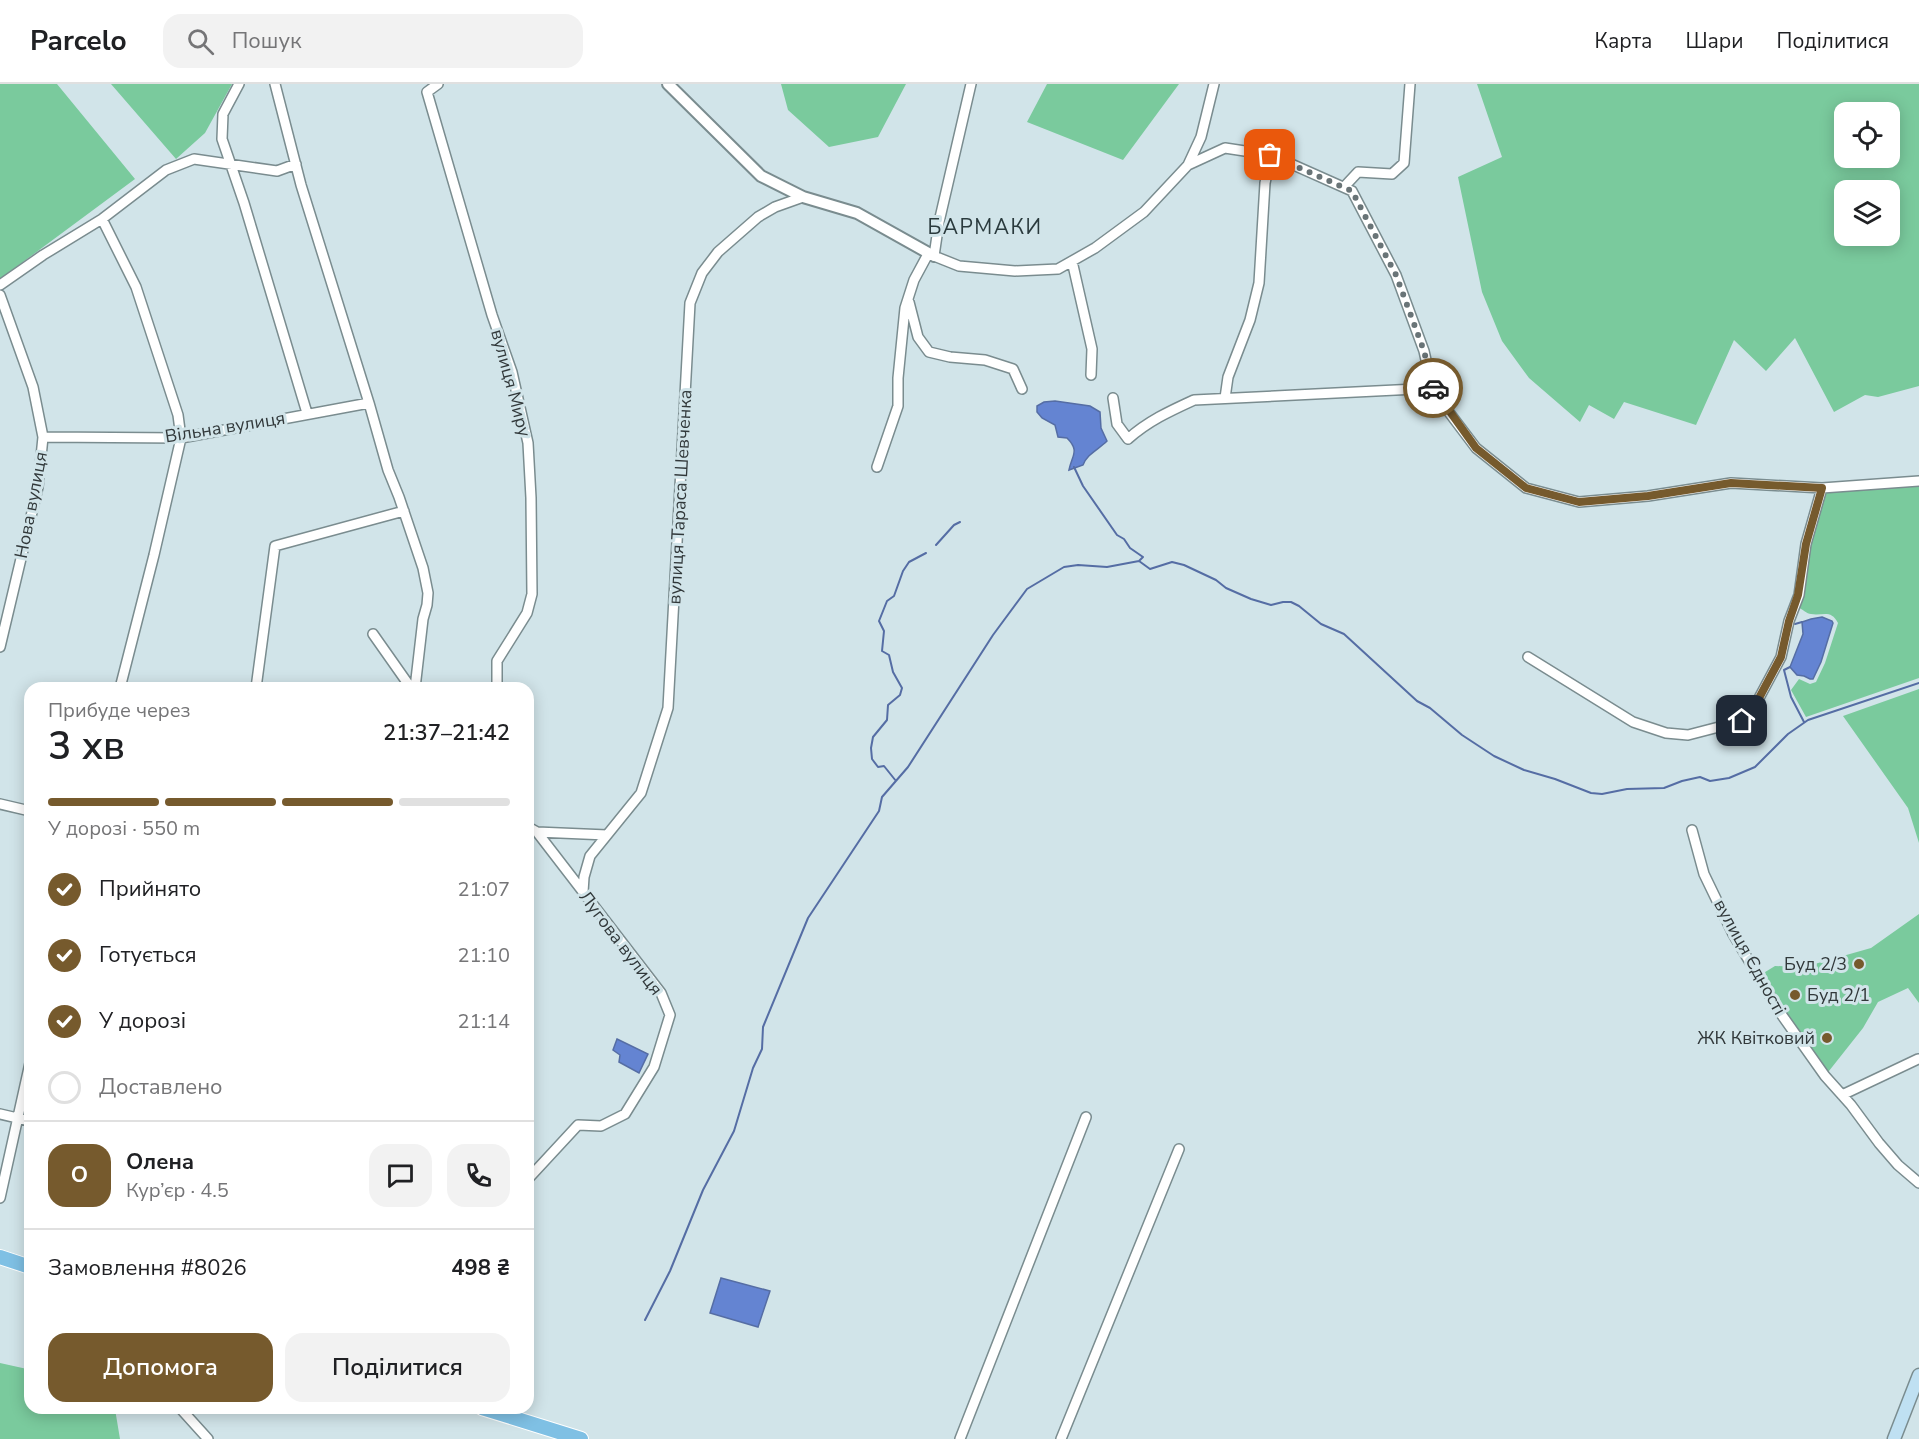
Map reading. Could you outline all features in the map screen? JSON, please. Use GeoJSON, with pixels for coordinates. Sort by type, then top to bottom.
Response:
{"type":"FeatureCollection","features":[{"type":"Feature","properties":{"kind":"main road"},"geometry":{"type":"LineString","coordinates":[[0,1257],[24,1264]]}},
{"type":"Feature","properties":{"kind":"main road"},"geometry":{"type":"LineString","coordinates":[[1893,1439],[1919,1376]]}},
{"type":"Feature","properties":{"kind":"main road"},"geometry":{"type":"LineString","coordinates":[[501,1414],[581,1439]]}},
{"type":"Feature","properties":{"kind":"street"},"geometry":{"type":"LineString","coordinates":[[238,84],[223,114],[222,139],[307,413]]}},
{"type":"Feature","properties":{"kind":"street"},"geometry":{"type":"LineString","coordinates":[[275,84],[301,184],[388,470],[423,568],[428,605],[423,619],[414,682]]}},
{"type":"Feature","properties":{"kind":"street","name":"вулиця Миру"},"geometry":{"type":"LineString","coordinates":[[438,84],[426,88],[492,315],[512,372],[528,443],[532,594],[527,612],[497,661],[497,682]]}},
{"type":"Feature","properties":{"kind":"street"},"geometry":{"type":"LineString","coordinates":[[668,84],[761,177],[803,197],[856,213],[931,255],[959,266],[1015,271],[1058,269],[1095,248],[1144,212],[1188,165],[1201,137],[1214,84]]}},
{"type":"Feature","properties":{"kind":"street"},"geometry":{"type":"LineString","coordinates":[[877,467],[898,406],[898,378],[905,308],[914,280],[931,255],[971,84]]}},
{"type":"Feature","properties":{"kind":"street"},"geometry":{"type":"LineString","coordinates":[[1344,187],[1358,172],[1392,174],[1404,163],[1410,84]]}},
{"type":"Feature","properties":{"kind":"street"},"geometry":{"type":"LineString","coordinates":[[1188,165],[1225,148],[1270,155],[1352,191],[1396,275],[1424,351],[1433,391],[1476,448],[1526,488],[1579,502],[1648,496],[1731,483],[1822,488],[1919,480]]}},
{"type":"Feature","properties":{"kind":"street"},"geometry":{"type":"LineString","coordinates":[[1225,398],[1228,377],[1250,320],[1259,283],[1265,183],[1270,155]]}},
{"type":"Feature","properties":{"kind":"street"},"geometry":{"type":"LineString","coordinates":[[0,285],[43,255],[102,219],[166,170],[194,159],[278,171],[296,164]]}},
{"type":"Feature","properties":{"kind":"street","name":"вулиця Тараса Шевченка"},"geometry":{"type":"LineString","coordinates":[[583,892],[584,877],[590,856],[641,793],[668,708],[690,303],[702,273],[718,252],[758,217],[775,207],[803,197]]}},
{"type":"Feature","properties":{"kind":"street"},"geometry":{"type":"LineString","coordinates":[[102,219],[136,287],[178,415],[181,438],[122,682]]}},
{"type":"Feature","properties":{"kind":"street"},"geometry":{"type":"LineString","coordinates":[[1072,261],[1092,349],[1091,375]]}},
{"type":"Feature","properties":{"kind":"street","name":"Нова вулиця"},"geometry":{"type":"LineString","coordinates":[[0,295],[33,387],[44,438],[38,487],[0,647]]}},
{"type":"Feature","properties":{"kind":"street"},"geometry":{"type":"LineString","coordinates":[[908,299],[918,337],[929,352],[950,357],[985,360],[1013,369],[1022,389]]}},
{"type":"Feature","properties":{"kind":"street"},"geometry":{"type":"LineString","coordinates":[[1113,398],[1117,424],[1128,439],[1165,413],[1194,400],[1416,389],[1433,391]]}},
{"type":"Feature","properties":{"kind":"street","name":"Вільна вулиця"},"geometry":{"type":"LineString","coordinates":[[44,438],[181,438],[369,403]]}},
{"type":"Feature","properties":{"kind":"street"},"geometry":{"type":"LineString","coordinates":[[1528,657],[1633,722],[1666,734],[1688,735],[1742,721],[1758,700],[1781,657],[1798,595],[1806,544],[1822,488]]}},
{"type":"Feature","properties":{"kind":"street"},"geometry":{"type":"LineString","coordinates":[[257,682],[275,546],[404,511]]}},
{"type":"Feature","properties":{"kind":"street"},"geometry":{"type":"LineString","coordinates":[[373,634],[409,682]]}},
{"type":"Feature","properties":{"kind":"street"},"geometry":{"type":"LineString","coordinates":[[0,804],[24,810]]}},
{"type":"Feature","properties":{"kind":"street"},"geometry":{"type":"LineString","coordinates":[[534,829],[607,835]]}},
{"type":"Feature","properties":{"kind":"street","name":"вулиця Єдності"},"geometry":{"type":"LineString","coordinates":[[1692,830],[1704,874],[1733,934],[1779,1011],[1825,1076],[1898,1166],[1919,1183]]}},
{"type":"Feature","properties":{"kind":"street","name":"Лугова вулиця"},"geometry":{"type":"LineString","coordinates":[[534,831],[661,993],[670,1015],[654,1067],[625,1114],[601,1126],[578,1125],[534,1173]]}},
{"type":"Feature","properties":{"kind":"street"},"geometry":{"type":"LineString","coordinates":[[1842,1095],[1918,1059]]}},
{"type":"Feature","properties":{"kind":"street"},"geometry":{"type":"LineString","coordinates":[[0,1198],[24,1088]]}},
{"type":"Feature","properties":{"kind":"street"},"geometry":{"type":"LineString","coordinates":[[0,1114],[24,1120]]}},
{"type":"Feature","properties":{"kind":"street"},"geometry":{"type":"LineString","coordinates":[[960,1439],[1086,1118]]}},
{"type":"Feature","properties":{"kind":"street"},"geometry":{"type":"LineString","coordinates":[[1061,1439],[1179,1149]]}},
{"type":"Feature","properties":{"kind":"street"},"geometry":{"type":"LineString","coordinates":[[185,1414],[208,1439]]}},
{"type":"Feature","properties":{"kind":"green space"},"geometry":{"type":"Polygon","coordinates":[[[0,84],[57,84],[135,179],[0,279],[0,84]]]}},
{"type":"Feature","properties":{"kind":"green space"},"geometry":{"type":"Polygon","coordinates":[[[111,84],[232,84],[205,133],[176,159],[111,84]]]}},
{"type":"Feature","properties":{"kind":"green space"},"geometry":{"type":"Polygon","coordinates":[[[781,84],[906,84],[878,137],[829,147],[788,110],[781,84]]]}},
{"type":"Feature","properties":{"kind":"green space"},"geometry":{"type":"Polygon","coordinates":[[[1047,84],[1179,84],[1123,160],[1027,122],[1047,84]]]}},
{"type":"Feature","properties":{"kind":"green space"},"geometry":{"type":"Polygon","coordinates":[[[1477,84],[1919,84],[1919,386],[1878,397],[1865,395],[1834,412],[1795,338],[1766,371],[1734,340],[1696,425],[1624,402],[1614,419],[1589,405],[1580,422],[1529,378],[1502,341],[1482,292],[1458,177],[1502,157],[1477,84]]]}},
{"type":"Feature","properties":{"kind":"green space"},"geometry":{"type":"Polygon","coordinates":[[[1919,484],[1919,678],[1806,717],[1791,690],[1799,679],[1810,684],[1816,682],[1838,623],[1833,616],[1809,614],[1798,607],[1802,596],[1810,545],[1825,491],[1919,484]]]}},
{"type":"Feature","properties":{"kind":"green space"},"geometry":{"type":"Polygon","coordinates":[[[1919,689],[1919,843],[1908,808],[1843,716],[1919,689]]]}},
{"type":"Feature","properties":{"kind":"green space"},"geometry":{"type":"Polygon","coordinates":[[[1919,914],[1919,1003],[1908,988],[1878,1002],[1863,1028],[1825,1076],[1757,977],[1775,966],[1804,967],[1871,948],[1919,914]]]}},
{"type":"Feature","properties":{"kind":"green space"},"geometry":{"type":"Polygon","coordinates":[[[0,1363],[24,1368],[24,1414],[116,1414],[120,1439],[0,1439],[0,1363]]]}},
{"type":"Feature","properties":{"kind":"water"},"geometry":{"type":"Polygon","coordinates":[[[1055,401],[1090,406],[1100,412],[1101,428],[1107,441],[1090,455],[1083,465],[1069,470],[1074,453],[1071,442],[1067,438],[1058,437],[1055,425],[1042,418],[1037,412],[1037,406],[1044,402],[1055,401]]]}},
{"type":"Feature","properties":{"kind":"water"},"geometry":{"type":"Polygon","coordinates":[[[1822,617],[1833,623],[1821,662],[1813,679],[1797,675],[1790,667],[1803,634],[1802,622],[1822,617]]]}},
{"type":"Feature","properties":{"kind":"water"},"geometry":{"type":"Polygon","coordinates":[[[617,1039],[648,1054],[639,1073],[619,1062],[620,1055],[613,1050],[617,1039]]]}},
{"type":"Feature","properties":{"kind":"water"},"geometry":{"type":"Polygon","coordinates":[[[721,1278],[770,1291],[758,1327],[710,1313],[721,1278]]]}},
{"type":"Feature","properties":{"kind":"waterway"},"geometry":{"type":"LineString","coordinates":[[1074,467],[1083,486],[1117,535],[1143,557],[1139,561]]}},
{"type":"Feature","properties":{"kind":"waterway"},"geometry":{"type":"LineString","coordinates":[[936,545],[954,525],[960,522]]}},
{"type":"Feature","properties":{"kind":"waterway"},"geometry":{"type":"LineString","coordinates":[[896,781],[884,766],[878,767],[872,759],[873,737],[887,720],[888,705],[900,695],[902,688],[893,672],[889,655],[882,651],[884,631],[879,621],[887,601],[894,596],[903,571],[909,562],[926,553]]}},
{"type":"Feature","properties":{"kind":"waterway"},"geometry":{"type":"LineString","coordinates":[[645,1320],[670,1271],[703,1190],[734,1131],[753,1068],[762,1049],[763,1027],[808,918],[879,811],[882,797],[908,767],[993,635],[1027,589],[1064,567],[1078,565],[1107,567],[1139,561],[1150,569],[1172,562],[1184,565],[1251,599],[1271,605],[1291,602],[1321,624],[1344,634],[1417,701],[1430,708],[1462,735],[1494,756],[1524,770],[1591,793],[1664,788],[1700,777],[1710,781],[1729,778],[1755,767],[1788,734],[1808,720],[1919,683]]}},
{"type":"Feature","properties":{"kind":"waterway"},"geometry":{"type":"LineString","coordinates":[[1795,624],[1802,622]]}},
{"type":"Feature","properties":{"kind":"waterway"},"geometry":{"type":"LineString","coordinates":[[1790,667],[1784,670],[1791,697],[1804,722]]}},
{"type":"Feature","properties":{"kind":"way so far"},"geometry":{"type":"LineString","coordinates":[[1270,155],[1352,191],[1396,275],[1424,351],[1433,388]]}},
{"type":"Feature","properties":{"kind":"place","name":"Буд 2/3"},"geometry":{"type":"Point","coordinates":[1859,964]}},
{"type":"Feature","properties":{"kind":"place","name":"Буд 2/1"},"geometry":{"type":"Point","coordinates":[1795,995]}},
{"type":"Feature","properties":{"kind":"place","name":"ЖК Квітковий"},"geometry":{"type":"Point","coordinates":[1827,1038]}},
{"type":"Feature","properties":{"kind":"district","name":"БАРМАКИ"},"geometry":{"type":"Point","coordinates":[985,227]}},
{"type":"Feature","properties":{"kind":"route"},"geometry":{"type":"LineString","coordinates":[[1433,388],[1476,448],[1526,488],[1579,502],[1648,496],[1731,483],[1822,488],[1806,544],[1798,595],[1789,621],[1781,657],[1758,700],[1742,721]]}}]}
